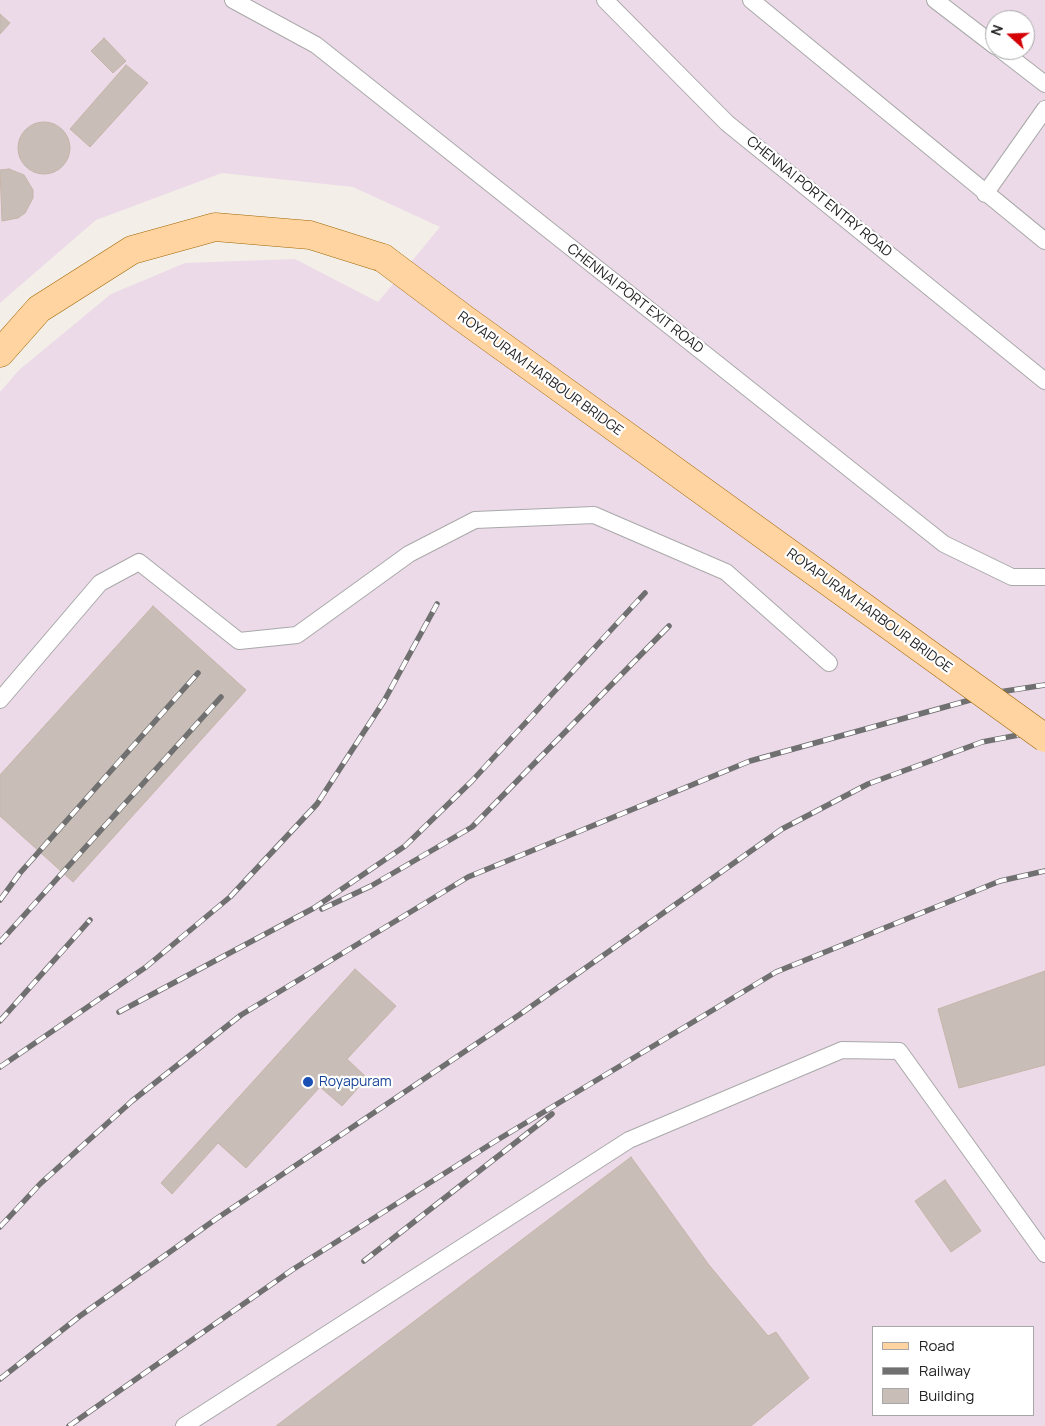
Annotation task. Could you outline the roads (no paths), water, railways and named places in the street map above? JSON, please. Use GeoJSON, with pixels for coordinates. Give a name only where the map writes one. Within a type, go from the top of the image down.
{"type":"FeatureCollection","features":[{"type":"Feature","properties":{"kind":"main road","name":"ROYAPURAM HARBOUR BRIDGE"},"geometry":{"type":"LineString","coordinates":[[0,354],[39,309],[132,250],[215,227],[310,235],[383,258],[1045,738]]}},
{"type":"Feature","properties":{"kind":"lane","name":"CHENNAI PORT EXIT ROAD"},"geometry":{"type":"LineString","coordinates":[[233,0],[316,45],[944,544],[1012,577],[1045,577]]}},
{"type":"Feature","properties":{"kind":"lane","name":"CHENNAI PORT ENTRY ROAD"},"geometry":{"type":"LineString","coordinates":[[605,0],[727,123],[1045,381]]}},
{"type":"Feature","properties":{"kind":"lane"},"geometry":{"type":"LineString","coordinates":[[751,0],[985,194],[1045,241]]}},
{"type":"Feature","properties":{"kind":"lane"},"geometry":{"type":"LineString","coordinates":[[935,0],[985,38]]}},
{"type":"Feature","properties":{"kind":"lane"},"geometry":{"type":"LineString","coordinates":[[1014,60],[1045,84]]}},
{"type":"Feature","properties":{"kind":"lane"},"geometry":{"type":"LineString","coordinates":[[985,194],[1045,109]]}},
{"type":"Feature","properties":{"kind":"lane"},"geometry":{"type":"LineString","coordinates":[[0,700],[100,583],[139,562],[240,641],[297,636],[409,554],[475,520],[594,516],[726,572],[829,663]]}},
{"type":"Feature","properties":{"kind":"lane"},"geometry":{"type":"LineString","coordinates":[[184,1426],[629,1140],[842,1050],[899,1051],[1045,1254]]}},
{"type":"Feature","properties":{"kind":"railway"},"geometry":{"type":"LineString","coordinates":[[119,1012],[314,908],[405,846],[472,781],[645,593]]}},
{"type":"Feature","properties":{"kind":"railway"},"geometry":{"type":"LineString","coordinates":[[0,1067],[146,967],[230,897],[317,804],[384,701],[437,604]]}},
{"type":"Feature","properties":{"kind":"railway"},"geometry":{"type":"LineString","coordinates":[[322,909],[371,886],[472,827],[669,626]]}},
{"type":"Feature","properties":{"kind":"railway"},"geometry":{"type":"LineString","coordinates":[[0,900],[20,873],[198,673]]}},
{"type":"Feature","properties":{"kind":"railway"},"geometry":{"type":"LineString","coordinates":[[0,1227],[40,1184],[132,1101],[241,1015],[468,877],[750,761],[999,692],[1045,685]]}},
{"type":"Feature","properties":{"kind":"railway"},"geometry":{"type":"LineString","coordinates":[[0,942],[221,697]]}},
{"type":"Feature","properties":{"kind":"railway"},"geometry":{"type":"LineString","coordinates":[[0,1379],[80,1316],[216,1219],[519,1015],[782,829],[868,784],[982,742],[1045,730]]}},
{"type":"Feature","properties":{"kind":"railway"},"geometry":{"type":"LineString","coordinates":[[69,1426],[292,1270],[494,1142],[776,972],[1000,881],[1045,871]]}},
{"type":"Feature","properties":{"kind":"railway"},"geometry":{"type":"LineString","coordinates":[[0,1021],[90,920]]}},
{"type":"Feature","properties":{"kind":"railway"},"geometry":{"type":"LineString","coordinates":[[364,1261],[552,1114]]}},
{"type":"Feature","properties":{"kind":"place","name":"Royapuram"},"geometry":{"type":"Point","coordinates":[308,1082]}}]}
